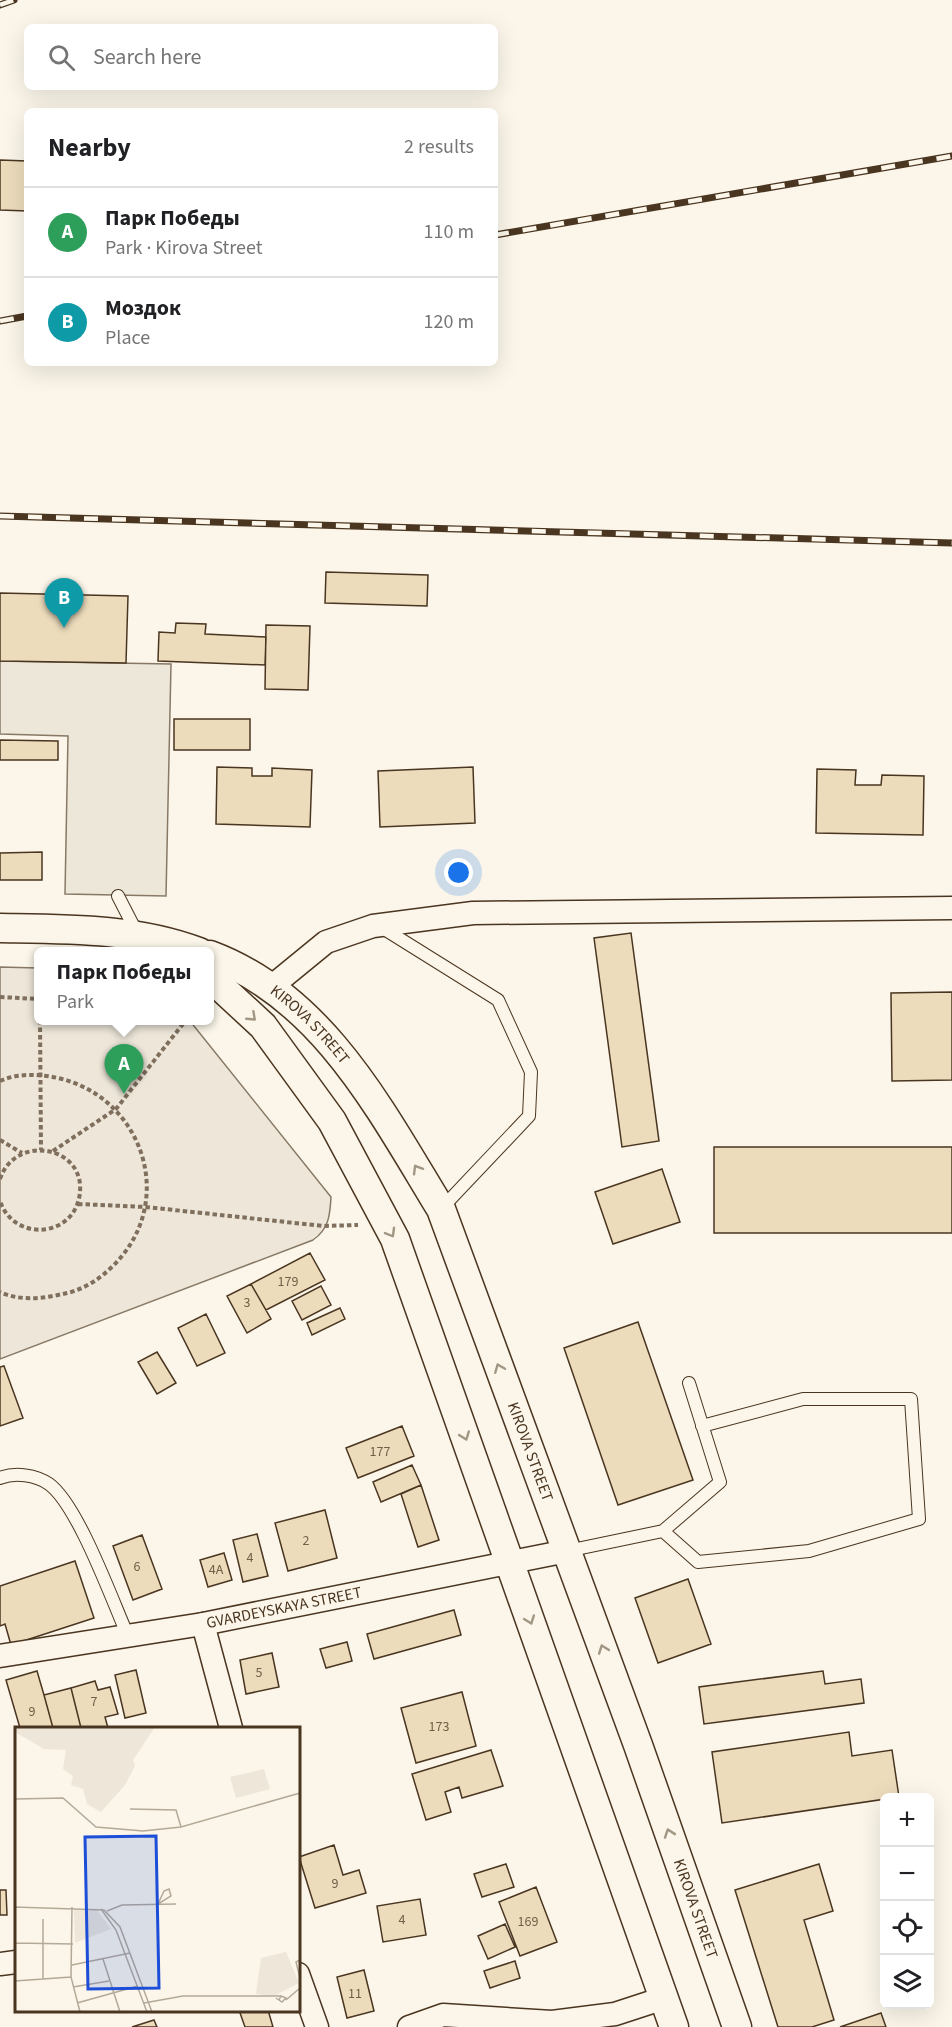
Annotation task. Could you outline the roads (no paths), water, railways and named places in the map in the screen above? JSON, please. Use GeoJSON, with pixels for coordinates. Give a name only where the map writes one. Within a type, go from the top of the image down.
{"type":"FeatureCollection","features":[{"type":"Feature","properties":{"kind":"street"},"geometry":{"type":"LineString","coordinates":[[271,987],[326,942],[378,925],[473,913],[952,908]]}},
{"type":"Feature","properties":{"kind":"street"},"geometry":{"type":"LineString","coordinates":[[0,928],[85,929],[139,937],[176,946]]}},
{"type":"Feature","properties":{"kind":"street","name":"KIROVA STREET"},"geometry":{"type":"LineString","coordinates":[[214,957],[240,967],[284,995],[336,1048],[395,1134],[441,1209],[567,1551],[737,2027]]}},
{"type":"Feature","properties":{"kind":"street","name":"KIROVA STREET"},"geometry":{"type":"LineString","coordinates":[[214,981],[263,1026],[332,1121],[395,1239],[675,2027]]}},
{"type":"Feature","properties":{"kind":"street","name":"GVARDEYSKAYA STREET"},"geometry":{"type":"LineString","coordinates":[[0,1656],[203,1624],[567,1551]]}},
{"type":"Feature","properties":{"kind":"street"},"geometry":{"type":"LineString","coordinates":[[203,1624],[231,1727]]}},
{"type":"Feature","properties":{"kind":"street"},"geometry":{"type":"LineString","coordinates":[[0,1964],[15,1962]]}},
{"type":"Feature","properties":{"kind":"street"},"geometry":{"type":"LineString","coordinates":[[300,1980],[317,2027]]}},
{"type":"Feature","properties":{"kind":"street"},"geometry":{"type":"LineString","coordinates":[[409,2027],[443,2015],[552,2022],[615,2014],[664,1998]]}},
{"type":"Feature","properties":{"kind":"lane"},"geometry":{"type":"LineString","coordinates":[[118,896],[139,937]]}},
{"type":"Feature","properties":{"kind":"lane"},"geometry":{"type":"LineString","coordinates":[[378,925],[498,1000],[531,1072],[529,1116],[441,1209]]}},
{"type":"Feature","properties":{"kind":"lane"},"geometry":{"type":"LineString","coordinates":[[567,1551],[663,1531],[720,1482],[689,1383]]}},
{"type":"Feature","properties":{"kind":"lane"},"geometry":{"type":"LineString","coordinates":[[663,1531],[698,1562],[809,1551],[920,1519],[911,1399],[803,1399],[702,1426]]}},
{"type":"Feature","properties":{"kind":"lane"},"geometry":{"type":"LineString","coordinates":[[0,1478],[27,1475],[49,1484],[71,1509],[128,1636]]}},
{"type":"Feature","properties":{"kind":"railway"},"geometry":{"type":"LineString","coordinates":[[0,5],[14,0]]}},
{"type":"Feature","properties":{"kind":"railway"},"geometry":{"type":"LineString","coordinates":[[498,234],[952,156]]}},
{"type":"Feature","properties":{"kind":"railway"},"geometry":{"type":"LineString","coordinates":[[0,321],[24,317]]}},
{"type":"Feature","properties":{"kind":"railway"},"geometry":{"type":"LineString","coordinates":[[0,516],[952,543]]}},
{"type":"Feature","properties":{"kind":"place","name":"Моздок"},"geometry":{"type":"Point","coordinates":[64,628]}},
{"type":"Feature","properties":{"kind":"place","name":"Парк Победы"},"geometry":{"type":"Point","coordinates":[124,1094]}}]}
